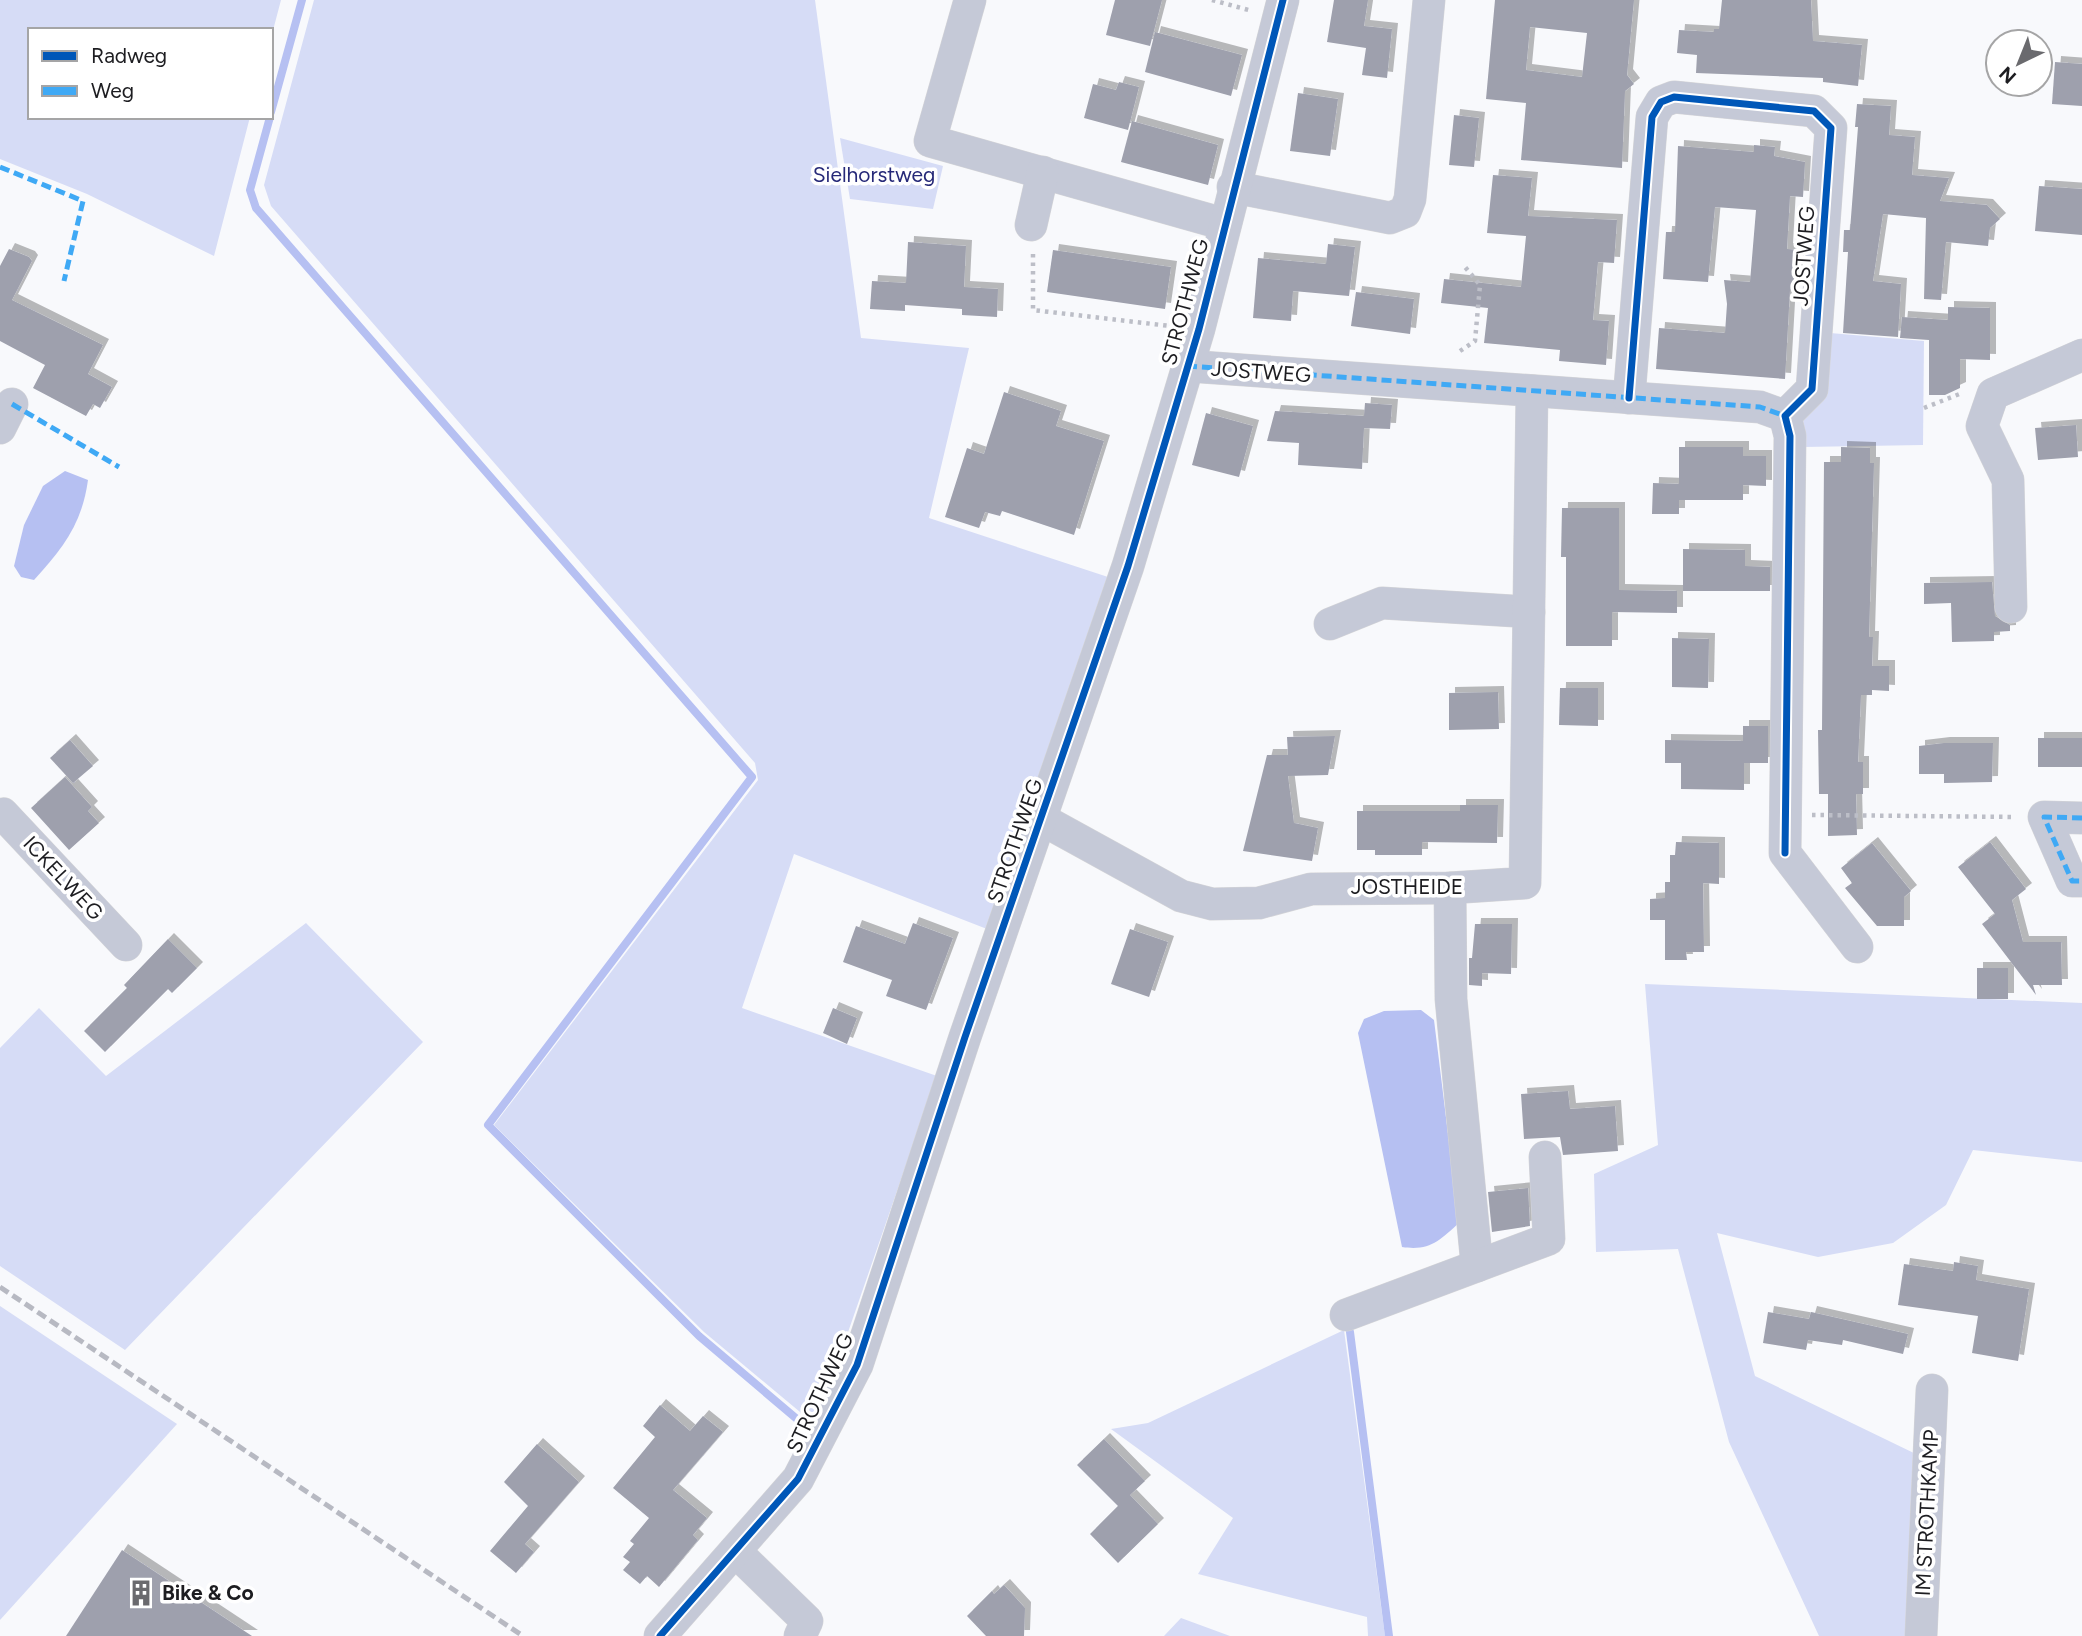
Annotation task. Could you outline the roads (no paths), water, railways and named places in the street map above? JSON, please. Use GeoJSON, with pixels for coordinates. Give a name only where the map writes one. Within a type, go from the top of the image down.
{"type":"FeatureCollection","features":[{"type":"Feature","properties":{"kind":"street"},"geometry":{"type":"LineString","coordinates":[[970,0],[930,141],[1224,224]]}},
{"type":"Feature","properties":{"kind":"street"},"geometry":{"type":"LineString","coordinates":[[1233,187],[1391,218],[1405,212],[1410,199],[1429,0]]}},
{"type":"Feature","properties":{"kind":"street","name":"STROTHWEG"},"geometry":{"type":"LineString","coordinates":[[660,1636],[798,1479],[857,1365],[1128,566],[1199,329],[1280,9]]}},
{"type":"Feature","properties":{"kind":"street","name":"JOSTWEG"},"geometry":{"type":"LineString","coordinates":[[1187,366],[1629,398],[1760,407],[1785,415],[1812,388],[1831,128],[1814,111],[1674,97],[1661,103],[1652,117],[1629,398]]}},
{"type":"Feature","properties":{"kind":"street"},"geometry":{"type":"LineString","coordinates":[[1031,225],[1043,172]]}},
{"type":"Feature","properties":{"kind":"street"},"geometry":{"type":"LineString","coordinates":[[2011,607],[2008,480],[1982,426],[1993,394],[2082,355]]}},
{"type":"Feature","properties":{"kind":"street","name":"JOSTHEIDE"},"geometry":{"type":"LineString","coordinates":[[1041,819],[1181,896],[1212,904],[1259,903],[1311,889],[1450,888],[1525,883],[1532,391]]}},
{"type":"Feature","properties":{"kind":"street"},"geometry":{"type":"LineString","coordinates":[[1785,415],[1790,436],[1785,853],[1857,947]]}},
{"type":"Feature","properties":{"kind":"street"},"geometry":{"type":"LineString","coordinates":[[1330,624],[1382,603],[1529,612]]}},
{"type":"Feature","properties":{"kind":"street","name":"ICKELWEG"},"geometry":{"type":"LineString","coordinates":[[0,815],[3,814],[126,945]]}},
{"type":"Feature","properties":{"kind":"street"},"geometry":{"type":"LineString","coordinates":[[2082,818],[2044,817],[2072,881],[2082,881]]}},
{"type":"Feature","properties":{"kind":"street"},"geometry":{"type":"LineString","coordinates":[[1450,888],[1451,999],[1477,1266]]}},
{"type":"Feature","properties":{"kind":"street"},"geometry":{"type":"LineString","coordinates":[[1346,1315],[1549,1239],[1545,1157]]}},
{"type":"Feature","properties":{"kind":"street","name":"IM STROTHKAMP"},"geometry":{"type":"LineString","coordinates":[[1921,1636],[1932,1390]]}},
{"type":"Feature","properties":{"kind":"street"},"geometry":{"type":"LineString","coordinates":[[735,1551],[807,1621],[800,1636]]}},
{"type":"Feature","properties":{"kind":"water"},"geometry":{"type":"Polygon","coordinates":[[[65,471],[88,480],[76,523],[54,557],[34,580],[21,577],[14,566],[24,525],[43,486],[65,471]]]}},
{"type":"Feature","properties":{"kind":"water"},"geometry":{"type":"Polygon","coordinates":[[[1421,1010],[1434,1020],[1459,1223],[1434,1243],[1412,1248],[1402,1247],[1358,1033],[1364,1019],[1384,1011],[1421,1010]]]}},
{"type":"Feature","properties":{"kind":"waterway"},"geometry":{"type":"LineString","coordinates":[[273,105],[302,0]]}},
{"type":"Feature","properties":{"kind":"waterway"},"geometry":{"type":"LineString","coordinates":[[269,119],[250,190],[256,208],[752,777],[488,1125],[699,1336],[804,1425]]}},
{"type":"Feature","properties":{"kind":"waterway"},"geometry":{"type":"LineString","coordinates":[[1350,1332],[1389,1636]]}},
{"type":"Feature","properties":{"kind":"railway"},"geometry":{"type":"LineString","coordinates":[[0,1287],[523,1636]]}},
{"type":"Feature","properties":{"kind":"place","name":"Bike & Co"},"geometry":{"type":"Point","coordinates":[141,1593]}},
{"type":"Feature","properties":{"kind":"park label","name":"Sielhorstweg"},"geometry":{"type":"Point","coordinates":[874,175]}}]}
